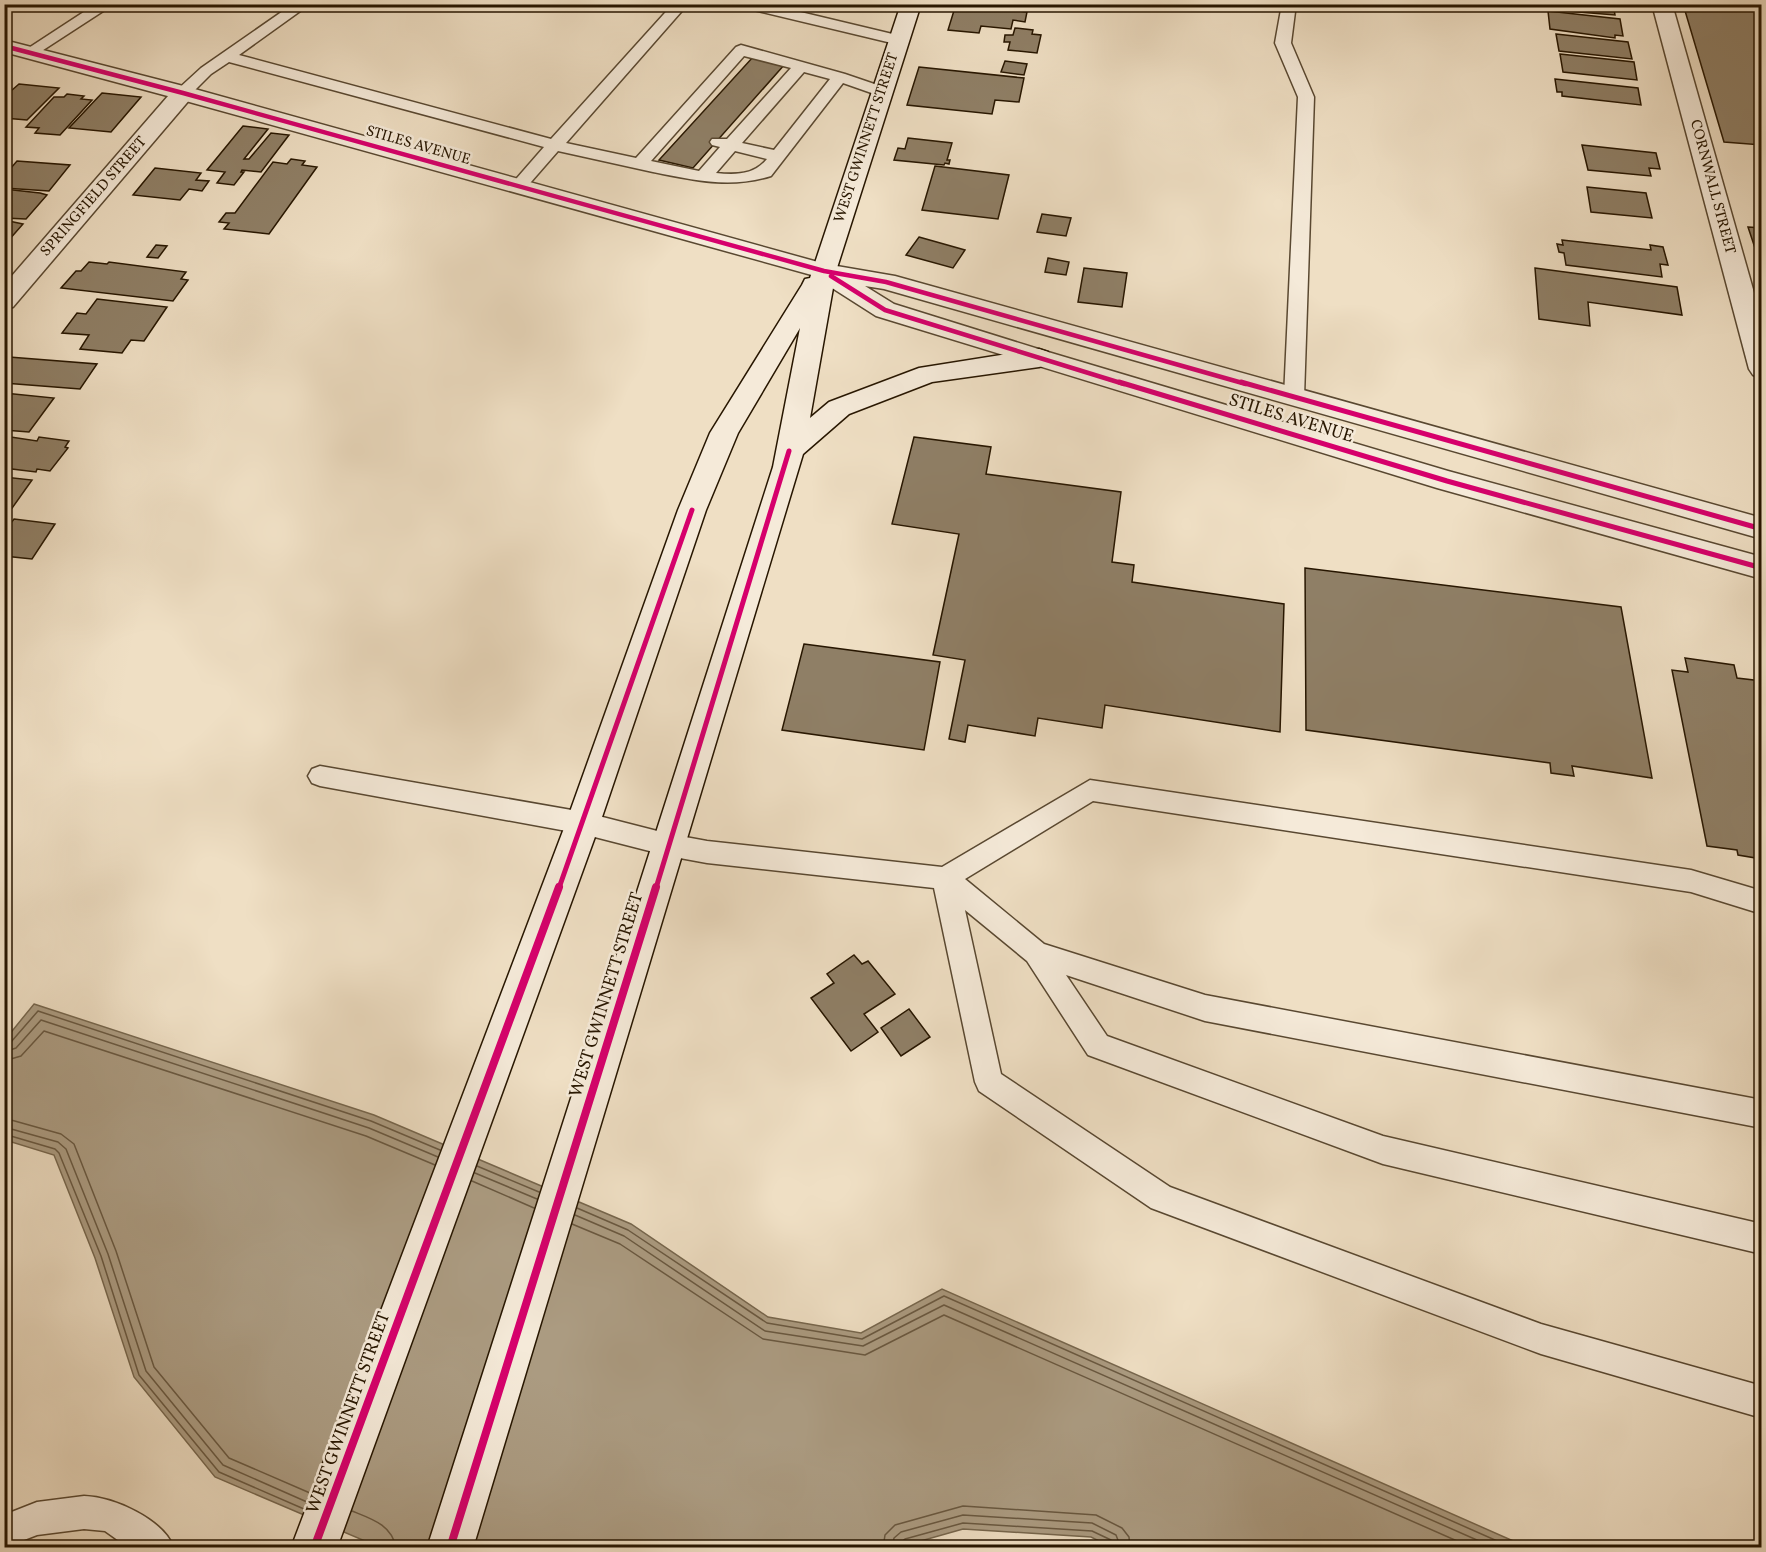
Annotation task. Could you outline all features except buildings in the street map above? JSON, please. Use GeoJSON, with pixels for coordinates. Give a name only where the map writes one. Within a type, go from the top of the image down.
{"type":"FeatureCollection","features":[{"type":"Feature","properties":{"kind":"street","name":"WEST GWINNETT STREET"},"geometry":{"type":"LineString","coordinates":[[450,1548],[789,451],[824,271],[911,4]]}},
{"type":"Feature","properties":{"kind":"street","name":"CORNWALL STREET"},"geometry":{"type":"LineString","coordinates":[[1662,4],[1761,369]]}},
{"type":"Feature","properties":{"kind":"street","name":"STILES AVENUE"},"geometry":{"type":"LineString","coordinates":[[4,46],[183,93],[824,271],[886,282],[1761,529]]}},
{"type":"Feature","properties":{"kind":"street","name":"SPRINGFIELD STREET"},"geometry":{"type":"LineString","coordinates":[[4,301],[183,93]]}},
{"type":"Feature","properties":{"kind":"street","name":"STILES AVENUE"},"geometry":{"type":"LineString","coordinates":[[824,271],[885,310],[1447,481],[1761,568]]}},
{"type":"Feature","properties":{"kind":"street","name":"WEST GWINNETT STREET"},"geometry":{"type":"LineString","coordinates":[[314,1548],[583,823],[692,510],[724,433],[824,271]]}},
{"type":"Feature","properties":{"kind":"street"},"geometry":{"type":"LineString","coordinates":[[789,451],[839,408],[928,374],[1039,358]]}},
{"type":"Feature","properties":{"kind":"lane"},"geometry":{"type":"LineString","coordinates":[[29,53],[107,4]]}},
{"type":"Feature","properties":{"kind":"lane"},"geometry":{"type":"LineString","coordinates":[[183,93],[207,71],[303,4]]}},
{"type":"Feature","properties":{"kind":"lane"},"geometry":{"type":"LineString","coordinates":[[518,186],[681,4]]}},
{"type":"Feature","properties":{"kind":"lane"},"geometry":{"type":"LineString","coordinates":[[746,4],[900,40]]}},
{"type":"Feature","properties":{"kind":"lane"},"geometry":{"type":"LineString","coordinates":[[818,21],[826,4]]}},
{"type":"Feature","properties":{"kind":"lane"},"geometry":{"type":"LineString","coordinates":[[1289,4],[1283,42],[1306,97],[1294,397]]}},
{"type":"Feature","properties":{"kind":"lane"},"geometry":{"type":"LineString","coordinates":[[640,164],[677,131],[728,75],[741,50],[840,77],[883,92]]}},
{"type":"Feature","properties":{"kind":"lane"},"geometry":{"type":"LineString","coordinates":[[227,57],[554,146],[726,180],[752,178],[765,172],[840,77]]}},
{"type":"Feature","properties":{"kind":"lane"},"geometry":{"type":"LineString","coordinates":[[704,176],[723,144],[757,116],[774,85],[801,66]]}},
{"type":"Feature","properties":{"kind":"lane"},"geometry":{"type":"LineString","coordinates":[[757,116],[801,127]]}},
{"type":"Feature","properties":{"kind":"lane"},"geometry":{"type":"LineString","coordinates":[[723,144],[777,156]]}},
{"type":"Feature","properties":{"kind":"lane"},"geometry":{"type":"LineString","coordinates":[[320,776],[583,823],[669,845],[707,852],[945,878],[1036,954],[1098,1046],[1383,1150],[1761,1239]]}},
{"type":"Feature","properties":{"kind":"lane"},"geometry":{"type":"LineString","coordinates":[[945,878],[1090,790],[1690,881],[1761,903]]}},
{"type":"Feature","properties":{"kind":"lane"},"geometry":{"type":"LineString","coordinates":[[945,878],[989,1082],[1161,1198],[1541,1339],[1761,1402]]}},
{"type":"Feature","properties":{"kind":"lane"},"geometry":{"type":"LineString","coordinates":[[1036,954],[1205,1008],[1761,1114]]}},
{"type":"Feature","properties":{"kind":"lane"},"geometry":{"type":"LineString","coordinates":[[4,1535],[10,1528],[55,1514],[107,1515],[158,1548]]}},
{"type":"Feature","properties":{"kind":"water"},"geometry":{"type":"Polygon","coordinates":[[[34,1004],[374,1115],[631,1224],[768,1317],[861,1333],[942,1289],[1527,1547],[1113,1548],[1091,1537],[963,1529],[896,1548],[379,1547],[215,1477],[134,1377],[95,1258],[54,1155],[5,1140],[4,1041],[34,1004]]]}},
{"type":"Feature","properties":{"kind":"cycle path"},"geometry":{"type":"LineString","coordinates":[[4,46],[183,93],[824,271],[886,282],[1762,529]]}},
{"type":"Feature","properties":{"kind":"cycle path"},"geometry":{"type":"LineString","coordinates":[[831,276],[885,310],[1447,481],[1762,568]]}},
{"type":"Feature","properties":{"kind":"cycle path"},"geometry":{"type":"LineString","coordinates":[[450,1548],[789,451]]}},
{"type":"Feature","properties":{"kind":"cycle path"},"geometry":{"type":"LineString","coordinates":[[314,1548],[583,823],[692,510]]}}]}
